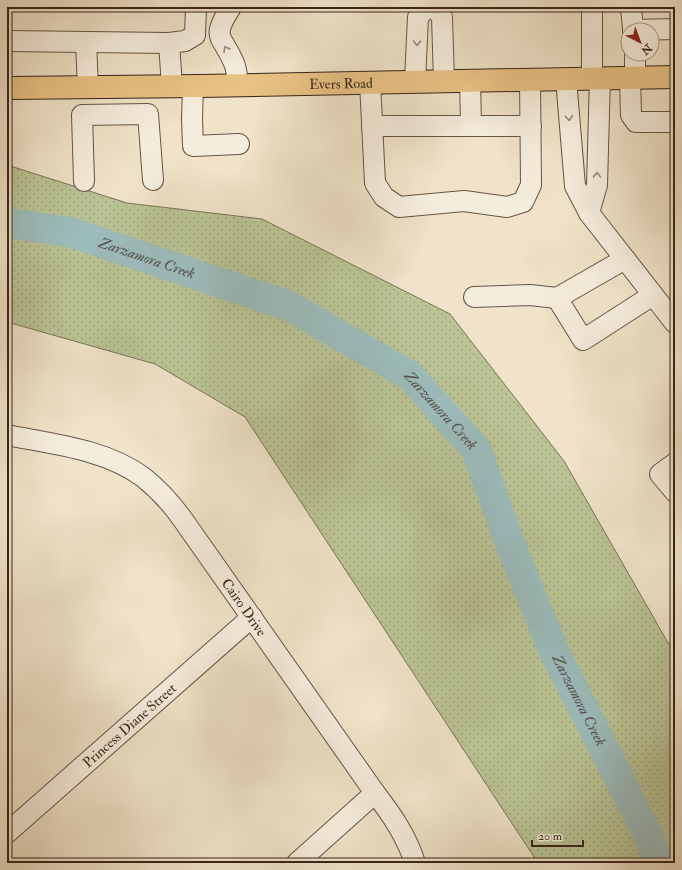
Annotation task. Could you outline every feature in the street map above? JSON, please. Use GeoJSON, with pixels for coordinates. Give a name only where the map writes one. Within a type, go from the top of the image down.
{"type":"FeatureCollection","features":[{"type":"Feature","properties":{"kind":"main road","name":"Evers Road"},"geometry":{"type":"LineString","coordinates":[[7,88],[675,77]]}},
{"type":"Feature","properties":{"kind":"street"},"geometry":{"type":"LineString","coordinates":[[7,41],[169,43],[185,41],[195,35],[196,7]]}},
{"type":"Feature","properties":{"kind":"street"},"geometry":{"type":"LineString","coordinates":[[230,7],[220,24],[219,35],[235,64],[238,85]]}},
{"type":"Feature","properties":{"kind":"street"},"geometry":{"type":"LineString","coordinates":[[415,81],[418,17],[427,7]]}},
{"type":"Feature","properties":{"kind":"street"},"geometry":{"type":"LineString","coordinates":[[434,7],[442,17],[444,81]]}},
{"type":"Feature","properties":{"kind":"street"},"geometry":{"type":"LineString","coordinates":[[589,213],[597,185],[596,78],[592,7]]}},
{"type":"Feature","properties":{"kind":"street"},"geometry":{"type":"LineString","coordinates":[[631,7],[632,22]]}},
{"type":"Feature","properties":{"kind":"street"},"geometry":{"type":"LineString","coordinates":[[660,29],[675,29]]}},
{"type":"Feature","properties":{"kind":"street"},"geometry":{"type":"LineString","coordinates":[[86,42],[88,87]]}},
{"type":"Feature","properties":{"kind":"street"},"geometry":{"type":"LineString","coordinates":[[169,43],[192,119],[194,146],[239,144]]}},
{"type":"Feature","properties":{"kind":"street"},"geometry":{"type":"LineString","coordinates":[[633,62],[631,115],[636,122],[675,122]]}},
{"type":"Feature","properties":{"kind":"street"},"geometry":{"type":"LineString","coordinates":[[370,82],[375,183],[384,197],[399,207],[464,201],[507,207],[523,202],[531,185],[530,79]]}},
{"type":"Feature","properties":{"kind":"street"},"geometry":{"type":"LineString","coordinates":[[566,79],[575,186],[589,213],[625,259],[663,301],[675,323]]}},
{"type":"Feature","properties":{"kind":"street"},"geometry":{"type":"LineString","coordinates":[[470,80],[471,126]]}},
{"type":"Feature","properties":{"kind":"street"},"geometry":{"type":"LineString","coordinates":[[122,86],[122,114]]}},
{"type":"Feature","properties":{"kind":"street"},"geometry":{"type":"LineString","coordinates":[[84,181],[82,115],[122,114],[148,114],[153,180]]}},
{"type":"Feature","properties":{"kind":"street"},"geometry":{"type":"LineString","coordinates":[[372,126],[530,126]]}},
{"type":"Feature","properties":{"kind":"street"},"geometry":{"type":"LineString","coordinates":[[474,297],[530,295],[557,298],[625,259]]}},
{"type":"Feature","properties":{"kind":"street"},"geometry":{"type":"LineString","coordinates":[[557,298],[583,340],[663,301]]}},
{"type":"Feature","properties":{"kind":"street","name":"Cairo Drive"},"geometry":{"type":"LineString","coordinates":[[7,435],[96,453],[142,476],[168,500],[181,516],[392,815],[406,839],[415,863]]}},
{"type":"Feature","properties":{"kind":"street"},"geometry":{"type":"LineString","coordinates":[[675,463],[660,474],[675,492]]}},
{"type":"Feature","properties":{"kind":"street","name":"Princess Diane Street"},"geometry":{"type":"LineString","coordinates":[[7,833],[252,617]]}},
{"type":"Feature","properties":{"kind":"street"},"geometry":{"type":"LineString","coordinates":[[297,863],[376,793]]}},
{"type":"Feature","properties":{"kind":"green space"},"geometry":{"type":"Polygon","coordinates":[[[7,165],[127,203],[262,219],[450,314],[564,461],[675,655],[675,863],[538,863],[245,417],[155,364],[7,322],[7,165]]]}},
{"type":"Feature","properties":{"kind":"waterway","name":"Zarzamora Creek"},"geometry":{"type":"LineString","coordinates":[[7,223],[70,232],[289,306],[409,375],[476,449],[509,541],[553,649],[648,835],[659,863]]}}]}
